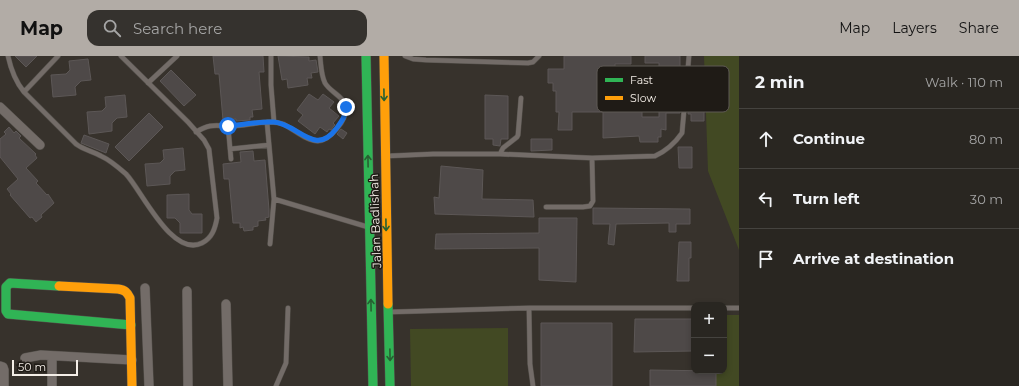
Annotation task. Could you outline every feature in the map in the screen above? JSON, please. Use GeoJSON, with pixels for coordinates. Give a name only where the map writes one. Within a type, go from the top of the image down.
{"type":"FeatureCollection","features":[{"type":"Feature","properties":{"kind":"main road","name":"Jalan Badlishah"},"geometry":{"type":"LineString","coordinates":[[366,56],[372,386]]}},
{"type":"Feature","properties":{"kind":"main road","name":"Jalan Badlishah"},"geometry":{"type":"LineString","coordinates":[[384,56],[385,156],[390,312],[390,386]]}},
{"type":"Feature","properties":{"kind":"main road"},"geometry":{"type":"LineString","coordinates":[[131,325],[8,314],[6,310],[6,287],[10,283],[110,288],[124,290],[128,293],[130,298],[131,325],[132,360],[132,386]]}},
{"type":"Feature","properties":{"kind":"street"},"geometry":{"type":"LineString","coordinates":[[0,107],[40,145]]}},
{"type":"Feature","properties":{"kind":"street"},"geometry":{"type":"LineString","coordinates":[[145,288],[149,386]]}},
{"type":"Feature","properties":{"kind":"street"},"geometry":{"type":"LineString","coordinates":[[187,291],[188,386]]}},
{"type":"Feature","properties":{"kind":"street"},"geometry":{"type":"LineString","coordinates":[[226,304],[228,386]]}},
{"type":"Feature","properties":{"kind":"street"},"geometry":{"type":"LineString","coordinates":[[25,358],[41,355],[132,360]]}},
{"type":"Feature","properties":{"kind":"street"},"geometry":{"type":"LineString","coordinates":[[52,356],[52,386]]}},
{"type":"Feature","properties":{"kind":"street"},"geometry":{"type":"LineString","coordinates":[[0,366],[3,367],[4,370],[4,386]]}},
{"type":"Feature","properties":{"kind":"lane"},"geometry":{"type":"LineString","coordinates":[[8,56],[14,77],[24,92],[76,144],[86,150],[100,155],[121,169],[137,187],[148,206],[169,232],[185,244],[197,246],[208,240],[215,228],[217,218],[211,156],[207,145],[121,56]]}},
{"type":"Feature","properties":{"kind":"lane"},"geometry":{"type":"LineString","coordinates":[[24,92],[58,56]]}},
{"type":"Feature","properties":{"kind":"lane"},"geometry":{"type":"LineString","coordinates":[[148,83],[177,56]]}},
{"type":"Feature","properties":{"kind":"lane"},"geometry":{"type":"LineString","coordinates":[[271,56],[271,85],[274,122]]}},
{"type":"Feature","properties":{"kind":"lane"},"geometry":{"type":"LineString","coordinates":[[196,132],[208,126],[228,126],[274,122],[285,125],[312,139],[320,141],[330,136],[343,119],[346,110],[345,104],[329,88],[325,81],[320,56]]}},
{"type":"Feature","properties":{"kind":"lane"},"geometry":{"type":"LineString","coordinates":[[405,56],[413,60],[533,62],[539,56]]}},
{"type":"Feature","properties":{"kind":"lane"},"geometry":{"type":"LineString","coordinates":[[688,66],[689,56]]}},
{"type":"Feature","properties":{"kind":"lane"},"geometry":{"type":"LineString","coordinates":[[500,154],[503,148],[518,135],[521,98]]}},
{"type":"Feature","properties":{"kind":"lane"},"geometry":{"type":"LineString","coordinates":[[385,156],[500,154],[592,158],[651,157],[663,152],[674,143],[682,133],[684,112]]}},
{"type":"Feature","properties":{"kind":"lane"},"geometry":{"type":"LineString","coordinates":[[267,122],[274,199],[270,244]]}},
{"type":"Feature","properties":{"kind":"lane"},"geometry":{"type":"LineString","coordinates":[[228,126],[231,159]]}},
{"type":"Feature","properties":{"kind":"lane"},"geometry":{"type":"LineString","coordinates":[[230,149],[269,145]]}},
{"type":"Feature","properties":{"kind":"lane"},"geometry":{"type":"LineString","coordinates":[[546,207],[590,206],[593,201],[592,158]]}},
{"type":"Feature","properties":{"kind":"lane"},"geometry":{"type":"LineString","coordinates":[[274,199],[370,228]]}},
{"type":"Feature","properties":{"kind":"lane"},"geometry":{"type":"LineString","coordinates":[[276,386],[286,363],[288,308]]}},
{"type":"Feature","properties":{"kind":"lane"},"geometry":{"type":"LineString","coordinates":[[390,312],[529,308],[691,308]]}},
{"type":"Feature","properties":{"kind":"lane"},"geometry":{"type":"LineString","coordinates":[[529,308],[530,364],[533,386]]}},
{"type":"Feature","properties":{"kind":"lane"},"geometry":{"type":"LineString","coordinates":[[727,308],[739,308]]}},
{"type":"Feature","properties":{"kind":"green space"},"geometry":{"type":"Polygon","coordinates":[[[704,56],[739,56],[739,250],[708,171],[706,112],[729,112],[729,66],[704,66],[704,56]]]}},
{"type":"Feature","properties":{"kind":"green space"},"geometry":{"type":"Polygon","coordinates":[[[727,315],[739,315],[739,386],[714,386],[714,374],[727,374],[727,315]]]}},
{"type":"Feature","properties":{"kind":"green space"},"geometry":{"type":"Polygon","coordinates":[[[508,328],[508,386],[411,386],[410,329],[508,328]]]}},
{"type":"Feature","properties":{"kind":"building"},"geometry":{"type":"Polygon","coordinates":[[[15,56],[37,56],[26,67],[15,56]]]}},
{"type":"Feature","properties":{"kind":"building"},"geometry":{"type":"Polygon","coordinates":[[[213,56],[263,56],[264,72],[259,72],[262,109],[252,110],[253,117],[250,117],[250,120],[223,120],[219,74],[215,74],[213,56]]]}},
{"type":"Feature","properties":{"kind":"building"},"geometry":{"type":"Polygon","coordinates":[[[278,56],[309,57],[309,61],[316,60],[318,72],[311,73],[312,78],[307,78],[308,85],[288,88],[287,79],[282,80],[278,56]]]}},
{"type":"Feature","properties":{"kind":"building"},"geometry":{"type":"Polygon","coordinates":[[[564,56],[631,56],[631,64],[597,66],[597,112],[572,112],[572,130],[558,130],[559,112],[556,112],[556,91],[553,91],[553,83],[548,83],[548,69],[564,69],[564,56]]]}},
{"type":"Feature","properties":{"kind":"building"},"geometry":{"type":"Polygon","coordinates":[[[645,56],[680,56],[680,66],[659,66],[659,63],[645,63],[645,56]]]}},
{"type":"Feature","properties":{"kind":"building"},"geometry":{"type":"Polygon","coordinates":[[[88,59],[91,80],[81,81],[75,87],[76,95],[53,97],[51,75],[66,74],[70,70],[69,61],[88,59]]]}},
{"type":"Feature","properties":{"kind":"building"},"geometry":{"type":"Polygon","coordinates":[[[171,70],[196,95],[184,106],[160,81],[171,70]]]}},
{"type":"Feature","properties":{"kind":"building"},"geometry":{"type":"Polygon","coordinates":[[[309,94],[318,100],[323,94],[334,102],[329,108],[339,116],[333,123],[335,125],[331,130],[329,129],[327,132],[320,127],[315,134],[298,121],[303,115],[297,110],[309,94]]]}},
{"type":"Feature","properties":{"kind":"building"},"geometry":{"type":"Polygon","coordinates":[[[125,95],[127,117],[117,118],[112,123],[112,131],[89,134],[87,112],[102,111],[106,107],[105,97],[125,95]]]}},
{"type":"Feature","properties":{"kind":"building"},"geometry":{"type":"Polygon","coordinates":[[[485,95],[508,96],[508,139],[501,139],[500,146],[493,145],[493,139],[485,139],[485,95]]]}},
{"type":"Feature","properties":{"kind":"building"},"geometry":{"type":"Polygon","coordinates":[[[603,112],[642,112],[642,117],[659,117],[659,112],[680,112],[666,113],[666,130],[661,129],[661,137],[658,137],[658,142],[640,142],[639,136],[603,138],[603,112]]]}},
{"type":"Feature","properties":{"kind":"building"},"geometry":{"type":"Polygon","coordinates":[[[688,112],[704,112],[704,121],[691,121],[691,114],[688,114],[688,112]]]}},
{"type":"Feature","properties":{"kind":"building"},"geometry":{"type":"Polygon","coordinates":[[[149,113],[163,127],[129,161],[115,147],[149,113]]]}},
{"type":"Feature","properties":{"kind":"building"},"geometry":{"type":"Polygon","coordinates":[[[9,127],[14,133],[16,131],[21,136],[19,138],[36,154],[35,155],[37,158],[26,168],[38,181],[36,183],[47,195],[48,194],[54,203],[36,222],[32,217],[30,218],[10,195],[11,194],[7,189],[18,179],[0,157],[0,139],[6,134],[4,132],[9,127]]]}},
{"type":"Feature","properties":{"kind":"building"},"geometry":{"type":"Polygon","coordinates":[[[341,129],[347,133],[343,139],[337,134],[341,129]]]}},
{"type":"Feature","properties":{"kind":"building"},"geometry":{"type":"Polygon","coordinates":[[[84,135],[109,144],[106,153],[81,143],[84,135]]]}},
{"type":"Feature","properties":{"kind":"building"},"geometry":{"type":"Polygon","coordinates":[[[531,139],[552,139],[552,150],[531,151],[531,139]]]}},
{"type":"Feature","properties":{"kind":"building"},"geometry":{"type":"Polygon","coordinates":[[[678,147],[692,147],[692,168],[679,168],[678,147]]]}},
{"type":"Feature","properties":{"kind":"building"},"geometry":{"type":"Polygon","coordinates":[[[183,148],[185,170],[175,171],[170,176],[170,184],[147,186],[145,164],[160,163],[164,159],[163,150],[183,148]]]}},
{"type":"Feature","properties":{"kind":"building"},"geometry":{"type":"Polygon","coordinates":[[[253,151],[254,161],[265,160],[269,217],[265,218],[266,220],[258,221],[258,226],[253,227],[253,230],[244,231],[243,227],[240,228],[240,223],[233,223],[229,179],[224,179],[223,164],[241,162],[240,152],[253,151]]]}},
{"type":"Feature","properties":{"kind":"building"},"geometry":{"type":"Polygon","coordinates":[[[441,166],[483,170],[482,199],[533,200],[534,217],[435,214],[434,197],[439,198],[441,166]]]}},
{"type":"Feature","properties":{"kind":"building"},"geometry":{"type":"Polygon","coordinates":[[[189,194],[189,210],[192,214],[202,214],[202,233],[180,233],[180,223],[175,218],[167,218],[167,195],[189,194]]]}},
{"type":"Feature","properties":{"kind":"building"},"geometry":{"type":"Polygon","coordinates":[[[593,208],[690,209],[690,224],[676,224],[676,232],[669,232],[669,223],[616,224],[614,245],[608,244],[610,224],[593,224],[593,208]]]}},
{"type":"Feature","properties":{"kind":"building"},"geometry":{"type":"Polygon","coordinates":[[[539,218],[577,218],[576,282],[539,280],[539,248],[435,249],[436,234],[539,233],[539,218]]]}},
{"type":"Feature","properties":{"kind":"building"},"geometry":{"type":"Polygon","coordinates":[[[679,242],[691,242],[689,281],[677,281],[679,242]]]}},
{"type":"Feature","properties":{"kind":"building"},"geometry":{"type":"Polygon","coordinates":[[[635,319],[691,319],[691,351],[634,352],[635,319]]]}},
{"type":"Feature","properties":{"kind":"building"},"geometry":{"type":"Polygon","coordinates":[[[541,323],[612,323],[612,386],[541,386],[541,323]]]}},
{"type":"Feature","properties":{"kind":"building"},"geometry":{"type":"Polygon","coordinates":[[[650,370],[691,371],[691,374],[716,374],[716,386],[650,386],[650,370]]]}},
{"type":"Feature","properties":{"kind":"traffic: fast"},"geometry":{"type":"LineString","coordinates":[[366,56],[373,386]]}},
{"type":"Feature","properties":{"kind":"traffic: fast"},"geometry":{"type":"LineString","coordinates":[[59,286],[10,283],[6,287],[6,311],[8,314],[131,325]]}},
{"type":"Feature","properties":{"kind":"traffic: fast"},"geometry":{"type":"LineString","coordinates":[[388,304],[390,386]]}},
{"type":"Feature","properties":{"kind":"traffic: slow"},"geometry":{"type":"LineString","coordinates":[[384,56],[388,304]]}},
{"type":"Feature","properties":{"kind":"traffic: slow"},"geometry":{"type":"LineString","coordinates":[[59,286],[118,289],[128,294],[130,298],[132,386]]}},
{"type":"Feature","properties":{"kind":"route"},"geometry":{"type":"LineString","coordinates":[[228,126],[274,122],[285,125],[312,139],[320,141],[327,139],[330,136],[343,119],[346,107]]}}]}
